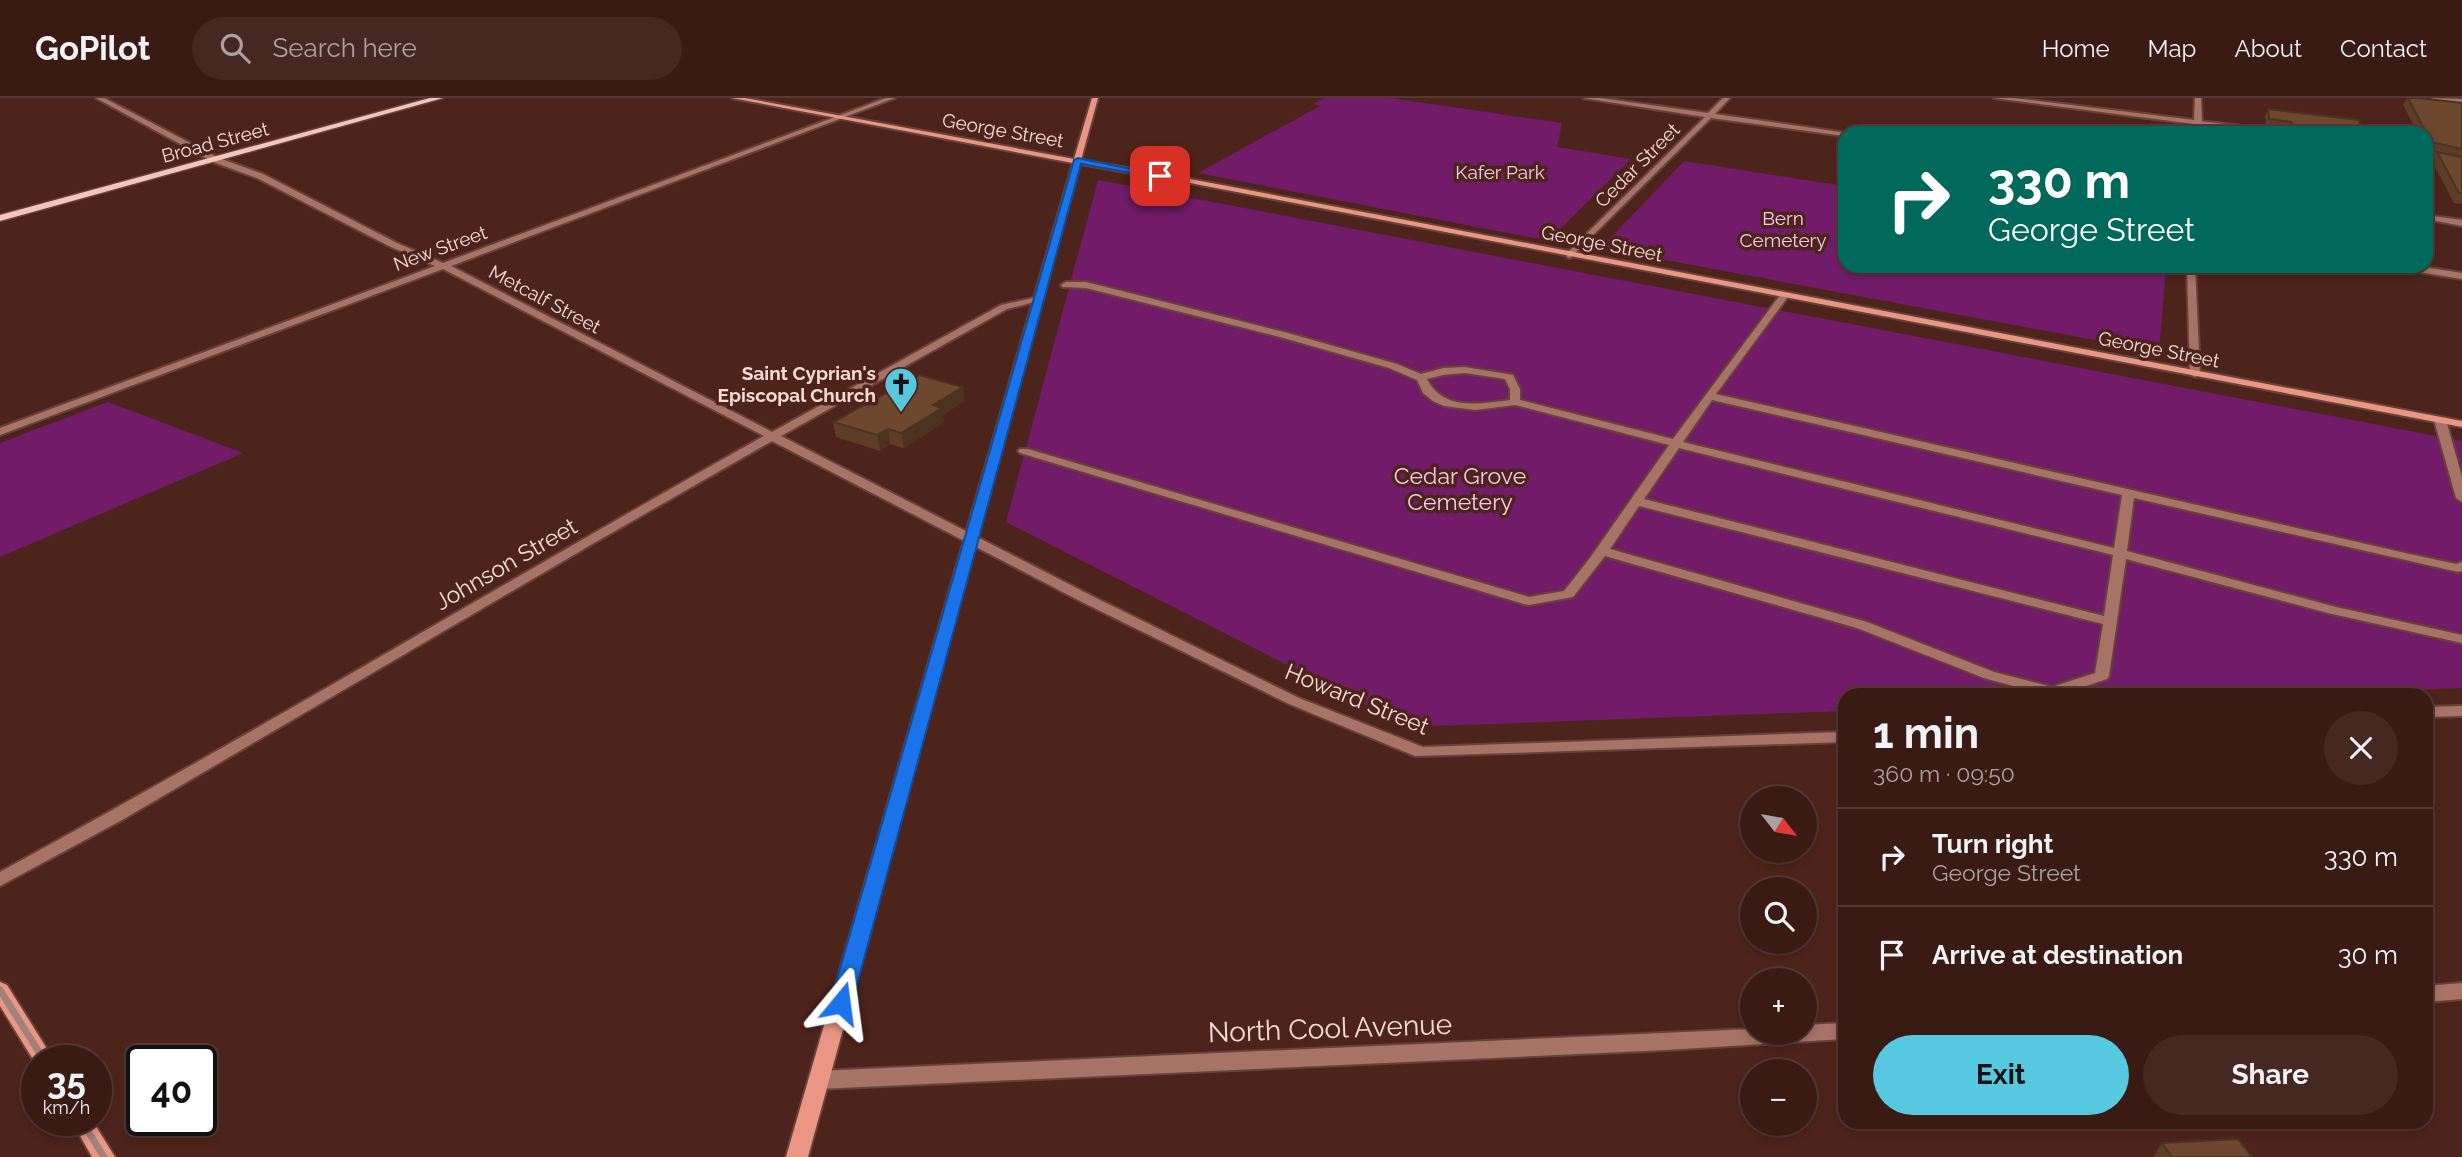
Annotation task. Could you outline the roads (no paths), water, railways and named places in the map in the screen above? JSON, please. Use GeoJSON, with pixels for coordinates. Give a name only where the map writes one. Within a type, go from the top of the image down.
{"type":"FeatureCollection","features":[{"type":"Feature","properties":{"kind":"main road","name":"Broad Street"},"geometry":{"type":"LineString","coordinates":[[0,218],[415,98]]}},
{"type":"Feature","properties":{"kind":"main road","name":"Broad Street"},"geometry":{"type":"LineString","coordinates":[[0,210],[439,98]]}},
{"type":"Feature","properties":{"kind":"street","name":"Metcalf Street"},"geometry":{"type":"LineString","coordinates":[[99,98],[211,157],[260,177],[394,245],[443,266],[933,521],[972,537]]}},
{"type":"Feature","properties":{"kind":"street","name":"George Street"},"geometry":{"type":"LineString","coordinates":[[735,98],[1078,160],[2462,424]]}},
{"type":"Feature","properties":{"kind":"street","name":"New Street"},"geometry":{"type":"LineString","coordinates":[[0,432],[892,98]]}},
{"type":"Feature","properties":{"kind":"street"},"geometry":{"type":"LineString","coordinates":[[797,1157],[1096,98]]}},
{"type":"Feature","properties":{"kind":"street"},"geometry":{"type":"LineString","coordinates":[[1586,98],[1838,133]]}},
{"type":"Feature","properties":{"kind":"street","name":"Cedar Street"},"geometry":{"type":"LineString","coordinates":[[1570,255],[1727,98]]}},
{"type":"Feature","properties":{"kind":"street"},"geometry":{"type":"LineString","coordinates":[[1997,98],[2225,126]]}},
{"type":"Feature","properties":{"kind":"street"},"geometry":{"type":"LineString","coordinates":[[2198,98],[2198,126]]}},
{"type":"Feature","properties":{"kind":"street"},"geometry":{"type":"LineString","coordinates":[[2434,98],[2462,101]]}},
{"type":"Feature","properties":{"kind":"street"},"geometry":{"type":"LineString","coordinates":[[2433,157],[2462,163]]}},
{"type":"Feature","properties":{"kind":"street"},"geometry":{"type":"LineString","coordinates":[[2433,218],[2462,222]]}},
{"type":"Feature","properties":{"kind":"street"},"geometry":{"type":"LineString","coordinates":[[2433,271],[2462,276]]}},
{"type":"Feature","properties":{"kind":"street"},"geometry":{"type":"LineString","coordinates":[[2191,273],[2194,374]]}},
{"type":"Feature","properties":{"kind":"street"},"geometry":{"type":"LineString","coordinates":[[1066,285],[1086,285],[1284,335],[1393,366],[1421,378],[1437,371],[1460,368],[1509,377],[1515,389],[1515,402]]}},
{"type":"Feature","properties":{"kind":"street"},"geometry":{"type":"LineString","coordinates":[[1024,451],[1529,601],[1568,594],[1602,551],[1709,396],[1784,296]]}},
{"type":"Feature","properties":{"kind":"street","name":"Johnson Street"},"geometry":{"type":"LineString","coordinates":[[0,880],[128,809],[589,540],[1004,307],[1039,298]]}},
{"type":"Feature","properties":{"kind":"street"},"geometry":{"type":"LineString","coordinates":[[1421,378],[1424,389],[1435,398],[1466,409],[1515,402],[2120,553],[2405,629],[2462,639]]}},
{"type":"Feature","properties":{"kind":"street"},"geometry":{"type":"LineString","coordinates":[[1709,396],[2405,557],[2458,568],[2462,566]]}},
{"type":"Feature","properties":{"kind":"street"},"geometry":{"type":"LineString","coordinates":[[2440,420],[2462,498]]}},
{"type":"Feature","properties":{"kind":"street"},"geometry":{"type":"LineString","coordinates":[[2065,688],[2102,676],[2129,492]]}},
{"type":"Feature","properties":{"kind":"street"},"geometry":{"type":"LineString","coordinates":[[1636,501],[2110,622]]}},
{"type":"Feature","properties":{"kind":"street","name":"Howard Street"},"geometry":{"type":"LineString","coordinates":[[972,537],[1087,600],[1294,701],[1421,752],[1838,737]]}},
{"type":"Feature","properties":{"kind":"street"},"geometry":{"type":"LineString","coordinates":[[1602,551],[1862,625],[1989,675],[2038,688]]}},
{"type":"Feature","properties":{"kind":"street"},"geometry":{"type":"LineString","coordinates":[[2433,712],[2462,711]]}},
{"type":"Feature","properties":{"kind":"street"},"geometry":{"type":"LineString","coordinates":[[0,990],[35,1045]]}},
{"type":"Feature","properties":{"kind":"street"},"geometry":{"type":"LineString","coordinates":[[2433,993],[2462,991]]}},
{"type":"Feature","properties":{"kind":"street","name":"North Cool Avenue"},"geometry":{"type":"LineString","coordinates":[[819,1080],[1666,1042],[1838,1031]]}},
{"type":"Feature","properties":{"kind":"street"},"geometry":{"type":"LineString","coordinates":[[91,1136],[104,1157]]}},
{"type":"Feature","properties":{"kind":"railway"},"geometry":{"type":"LineString","coordinates":[[0,990],[35,1045]]}},
{"type":"Feature","properties":{"kind":"railway"},"geometry":{"type":"LineString","coordinates":[[91,1136],[104,1157]]}},
{"type":"Feature","properties":{"kind":"place","name":"Saint Cyprian's Episcopal Church"},"geometry":{"type":"Point","coordinates":[901,414]}},
{"type":"Feature","properties":{"kind":"park label","name":"Kafer Park"},"geometry":{"type":"Point","coordinates":[1500,172]}},
{"type":"Feature","properties":{"kind":"park label","name":"Bern Cemetery"},"geometry":{"type":"Point","coordinates":[1783,229]}},
{"type":"Feature","properties":{"kind":"park label","name":"Cedar Grove Cemetery"},"geometry":{"type":"Point","coordinates":[1460,489]}}]}
